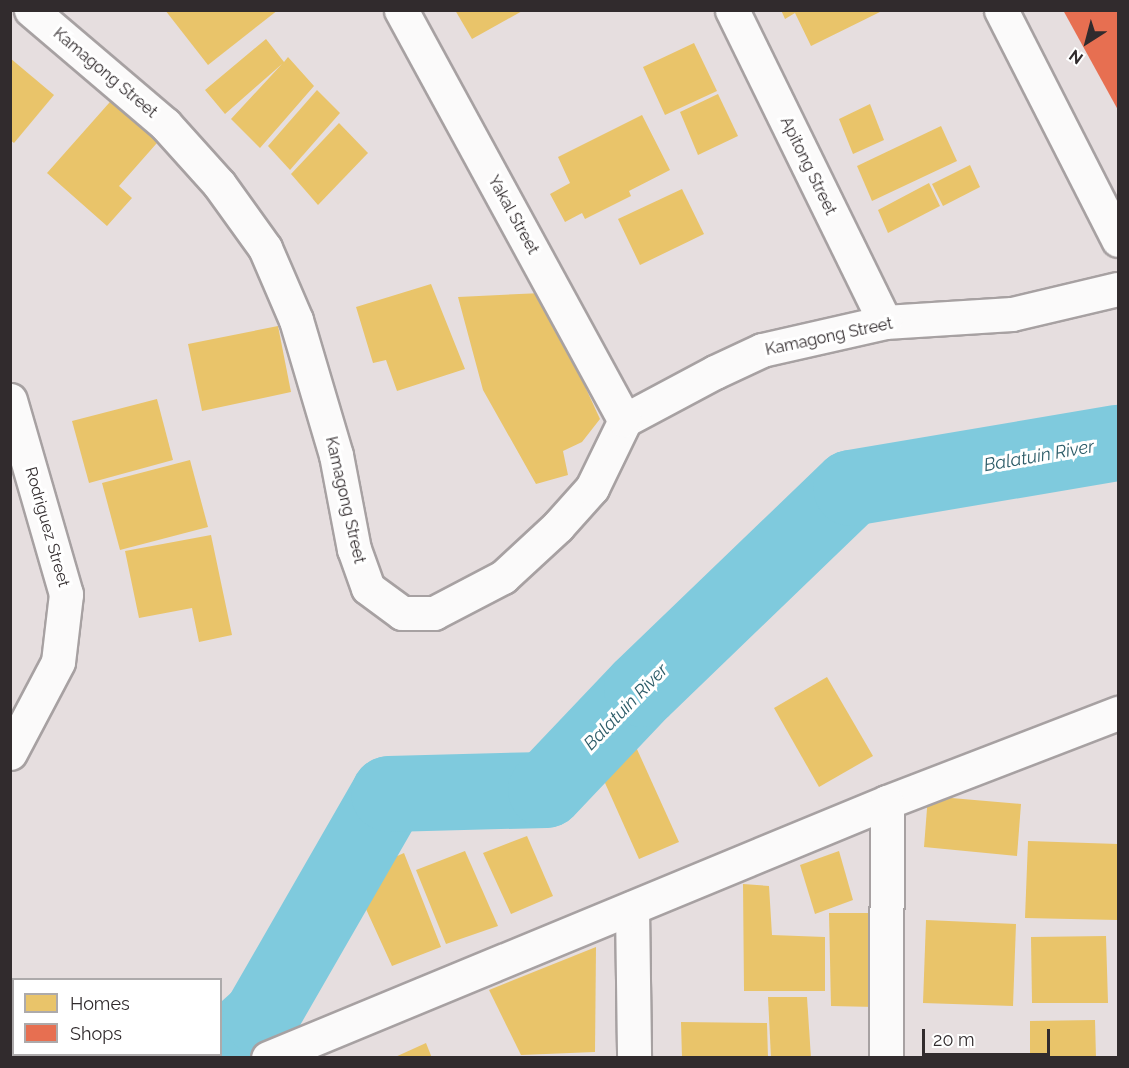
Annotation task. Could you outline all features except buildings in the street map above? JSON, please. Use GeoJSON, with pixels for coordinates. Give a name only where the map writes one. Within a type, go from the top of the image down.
{"type":"FeatureCollection","features":[{"type":"Feature","properties":{"kind":"street","name":"Kamagong Street"},"geometry":{"type":"LineString","coordinates":[[31,10],[165,124],[219,184],[265,248],[299,331],[336,455],[354,549],[368,588],[402,613],[434,612],[503,577],[558,526],[592,488],[625,420],[762,350],[885,322],[1012,314],[1119,289]]}},
{"type":"Feature","properties":{"kind":"street","name":"Yakal Street"},"geometry":{"type":"LineString","coordinates":[[401,10],[625,420]]}},
{"type":"Feature","properties":{"kind":"street","name":"Apitong Street"},"geometry":{"type":"LineString","coordinates":[[732,10],[885,322]]}},
{"type":"Feature","properties":{"kind":"street"},"geometry":{"type":"LineString","coordinates":[[1001,10],[1119,240]]}},
{"type":"Feature","properties":{"kind":"street","name":"Rodriguez Street"},"geometry":{"type":"LineString","coordinates":[[10,400],[66,594],[57,662],[10,753]]}},
{"type":"Feature","properties":{"kind":"street"},"geometry":{"type":"LineString","coordinates":[[268,1058],[887,802],[1119,713]]}},
{"type":"Feature","properties":{"kind":"street"},"geometry":{"type":"LineString","coordinates":[[886,1058],[887,802]]}},
{"type":"Feature","properties":{"kind":"street"},"geometry":{"type":"LineString","coordinates":[[632,908],[634,1058]]}},
{"type":"Feature","properties":{"kind":"waterway","name":"Balatuin River"},"geometry":{"type":"LineString","coordinates":[[222,1052],[261,1017],[389,794],[546,790],[642,689],[851,488],[1118,443]]}}]}
